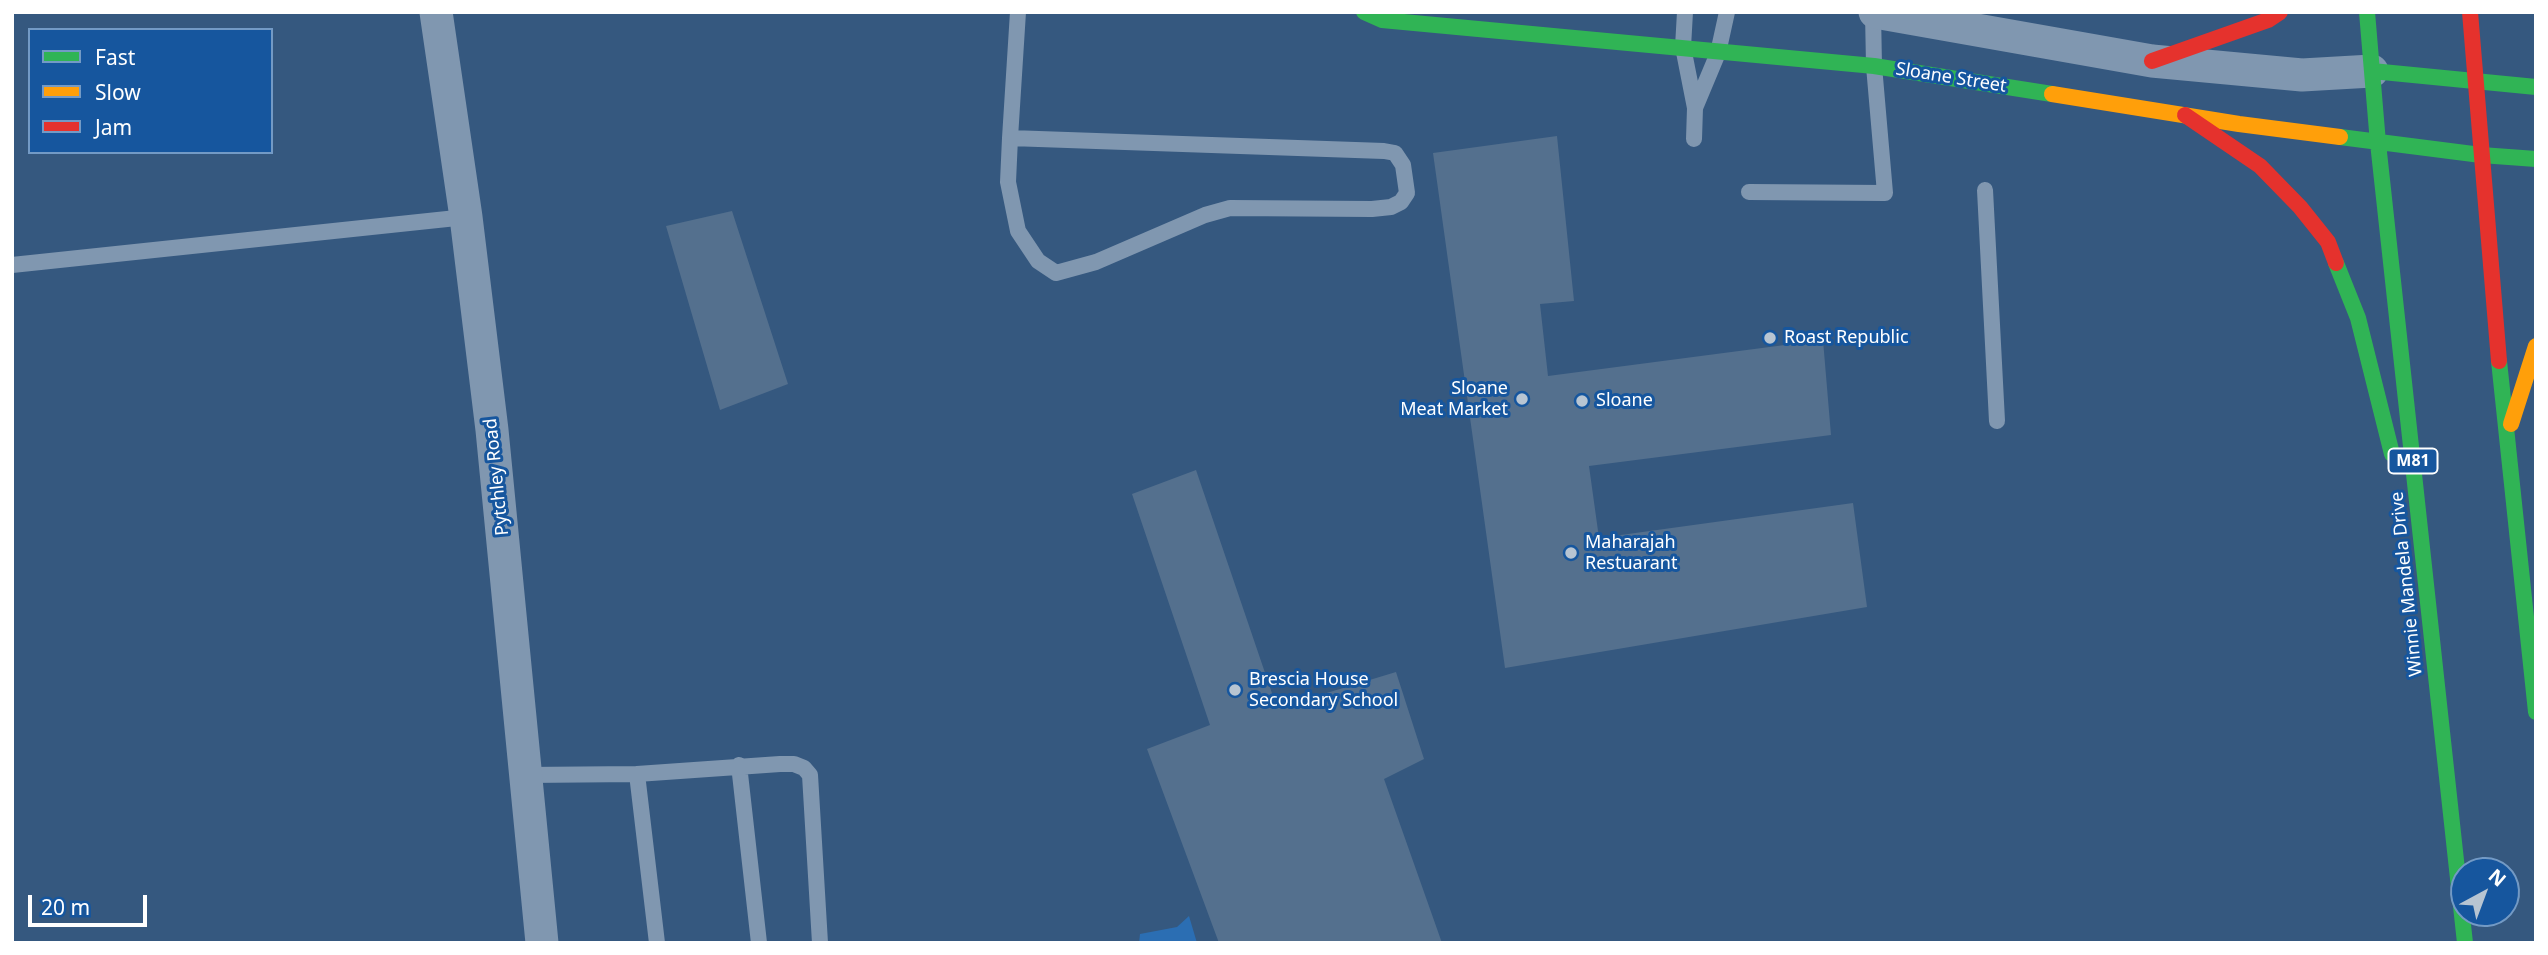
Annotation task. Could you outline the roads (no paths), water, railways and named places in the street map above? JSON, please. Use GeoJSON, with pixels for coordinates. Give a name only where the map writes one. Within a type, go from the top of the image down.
{"type":"FeatureCollection","features":[{"type":"Feature","properties":{"kind":"main road","name":"Sloane Street"},"geometry":{"type":"LineString","coordinates":[[1364,12],[1382,20],[1874,66],[2185,115],[2481,155],[2536,159]]}},
{"type":"Feature","properties":{"kind":"main road"},"geometry":{"type":"LineString","coordinates":[[2152,61],[2268,20],[2280,12]]}},
{"type":"Feature","properties":{"kind":"main road","name":"Winnie Mandela Drive"},"geometry":{"type":"LineString","coordinates":[[2367,12],[2378,142],[2465,943]]}},
{"type":"Feature","properties":{"kind":"main road"},"geometry":{"type":"LineString","coordinates":[[2469,12],[2505,443],[2536,712]]}},
{"type":"Feature","properties":{"kind":"main road"},"geometry":{"type":"LineString","coordinates":[[2371,71],[2536,87]]}},
{"type":"Feature","properties":{"kind":"main road"},"geometry":{"type":"LineString","coordinates":[[2185,115],[2260,166],[2328,242],[2358,318],[2428,602]]}},
{"type":"Feature","properties":{"kind":"main road"},"geometry":{"type":"LineString","coordinates":[[2505,443],[2536,346]]}},
{"type":"Feature","properties":{"kind":"street","name":"Pytchley Road"},"geometry":{"type":"LineString","coordinates":[[436,12],[466,217],[492,430],[542,943]]}},
{"type":"Feature","properties":{"kind":"street"},"geometry":{"type":"LineString","coordinates":[[1874,12],[2152,61],[2302,75],[2371,71]]}},
{"type":"Feature","properties":{"kind":"lane"},"geometry":{"type":"LineString","coordinates":[[1010,138],[1384,151],[1395,153],[1404,165],[1407,193],[1401,202],[1391,208],[1230,208],[1205,215],[1096,262],[1056,273],[1038,261],[1018,230],[1008,182],[1010,138],[1018,12]]}},
{"type":"Feature","properties":{"kind":"lane"},"geometry":{"type":"LineString","coordinates":[[1685,12],[1683,47],[1695,108],[1694,139]]}},
{"type":"Feature","properties":{"kind":"lane"},"geometry":{"type":"LineString","coordinates":[[1695,108],[1718,52],[1727,12]]}},
{"type":"Feature","properties":{"kind":"lane"},"geometry":{"type":"LineString","coordinates":[[1749,192],[1885,193],[1874,66],[1874,12]]}},
{"type":"Feature","properties":{"kind":"lane"},"geometry":{"type":"LineString","coordinates":[[1985,190],[1997,421]]}},
{"type":"Feature","properties":{"kind":"lane"},"geometry":{"type":"LineString","coordinates":[[12,265],[466,217]]}},
{"type":"Feature","properties":{"kind":"lane"},"geometry":{"type":"LineString","coordinates":[[526,775],[637,774],[739,765],[793,764],[804,768],[810,775],[820,943]]}},
{"type":"Feature","properties":{"kind":"lane"},"geometry":{"type":"LineString","coordinates":[[739,765],[759,943]]}},
{"type":"Feature","properties":{"kind":"lane"},"geometry":{"type":"LineString","coordinates":[[637,774],[657,943]]}},
{"type":"Feature","properties":{"kind":"place","name":"Roast Republic"},"geometry":{"type":"Point","coordinates":[1770,338]}},
{"type":"Feature","properties":{"kind":"place","name":"Sloane Meat Market"},"geometry":{"type":"Point","coordinates":[1522,399]}},
{"type":"Feature","properties":{"kind":"place","name":"Sloane"},"geometry":{"type":"Point","coordinates":[1582,401]}},
{"type":"Feature","properties":{"kind":"place","name":"Maharajah Restuarant"},"geometry":{"type":"Point","coordinates":[1571,553]}},
{"type":"Feature","properties":{"kind":"place","name":"Brescia House Secondary School"},"geometry":{"type":"Point","coordinates":[1235,690]}}]}
